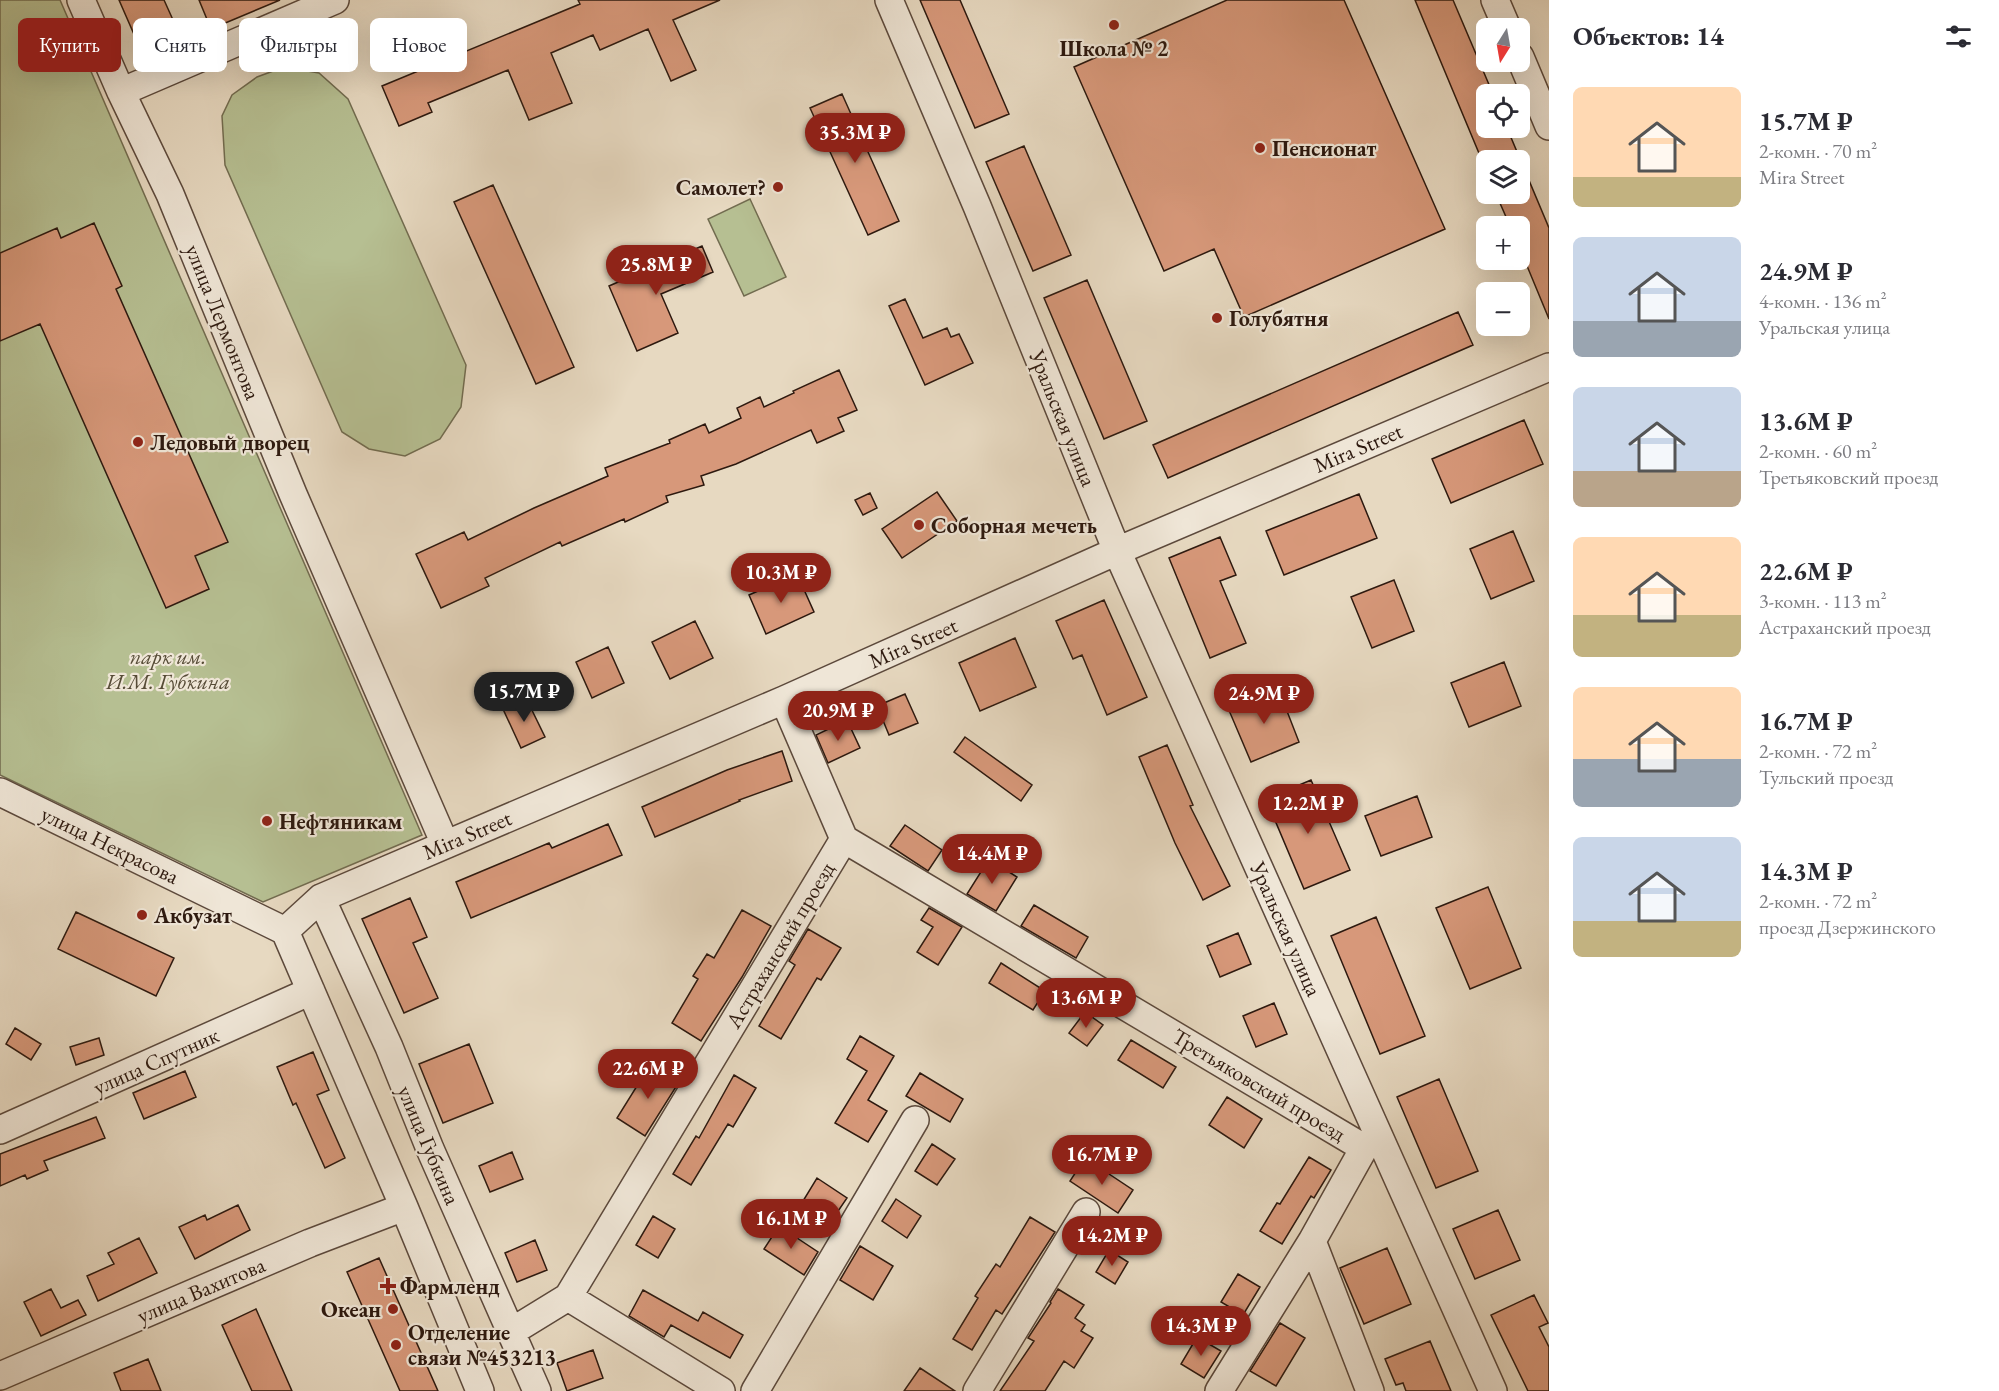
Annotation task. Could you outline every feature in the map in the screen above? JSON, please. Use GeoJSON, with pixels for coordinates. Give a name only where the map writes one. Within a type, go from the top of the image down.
{"type":"FeatureCollection","features":[{"type":"Feature","properties":{"kind":"street","name":"улица Лермонтова"},"geometry":{"type":"LineString","coordinates":[[81,0],[121,92],[170,194],[293,494],[445,844]]}},
{"type":"Feature","properties":{"kind":"street"},"geometry":{"type":"LineString","coordinates":[[121,92],[335,0]]}},
{"type":"Feature","properties":{"kind":"street","name":"Уральская улица"},"geometry":{"type":"LineString","coordinates":[[889,0],[977,206],[1117,551],[1493,1391]]}},
{"type":"Feature","properties":{"kind":"street"},"geometry":{"type":"LineString","coordinates":[[1495,0],[1503,18]]}},
{"type":"Feature","properties":{"kind":"street"},"geometry":{"type":"LineString","coordinates":[[1526,72],[1549,126]]}},
{"type":"Feature","properties":{"kind":"street","name":"Mira Street"},"geometry":{"type":"LineString","coordinates":[[285,931],[321,898],[784,700],[1117,551],[1549,367]]}},
{"type":"Feature","properties":{"kind":"street"},"geometry":{"type":"LineString","coordinates":[[784,700],[844,839]]}},
{"type":"Feature","properties":{"kind":"street","name":"улица Некрасова"},"geometry":{"type":"LineString","coordinates":[[0,792],[285,931]]}},
{"type":"Feature","properties":{"kind":"street","name":"Третьяковский проезд"},"geometry":{"type":"LineString","coordinates":[[844,839],[1364,1148],[1312,1241]]}},
{"type":"Feature","properties":{"kind":"street","name":"Астраханский проезд"},"geometry":{"type":"LineString","coordinates":[[568,1297],[844,839]]}},
{"type":"Feature","properties":{"kind":"street","name":"улица Губкина"},"geometry":{"type":"LineString","coordinates":[[321,898],[389,1047],[430,1149],[537,1391]]}},
{"type":"Feature","properties":{"kind":"street","name":"улица Губкина"},"geometry":{"type":"LineString","coordinates":[[285,931],[404,1207],[480,1391]]}},
{"type":"Feature","properties":{"kind":"street","name":"улица Спутник"},"geometry":{"type":"LineString","coordinates":[[0,1130],[311,991]]}},
{"type":"Feature","properties":{"kind":"street"},"geometry":{"type":"LineString","coordinates":[[755,1391],[915,1120]]}},
{"type":"Feature","properties":{"kind":"street","name":"улица Вахитова"},"geometry":{"type":"LineString","coordinates":[[0,1377],[310,1243],[404,1207]]}},
{"type":"Feature","properties":{"kind":"street"},"geometry":{"type":"LineString","coordinates":[[977,1391],[1086,1212]]}},
{"type":"Feature","properties":{"kind":"street"},"geometry":{"type":"LineString","coordinates":[[1219,1391],[1312,1241]]}},
{"type":"Feature","properties":{"kind":"street"},"geometry":{"type":"LineString","coordinates":[[1312,1241],[1370,1391]]}},
{"type":"Feature","properties":{"kind":"street"},"geometry":{"type":"LineString","coordinates":[[511,1332],[568,1297],[721,1391]]}},
{"type":"Feature","properties":{"kind":"green space","name":"парк им. И.М. Губкина"},"geometry":{"type":"Polygon","coordinates":[[[0,0],[60,0],[68,18],[18,18],[18,72],[91,72],[422,835],[263,902],[0,775],[0,0]]]}},
{"type":"Feature","properties":{"kind":"green space"},"geometry":{"type":"Polygon","coordinates":[[[270,72],[319,73],[348,99],[466,365],[461,407],[440,439],[405,456],[369,449],[342,432],[225,165],[222,116],[232,95],[257,77],[270,72]]]}},
{"type":"Feature","properties":{"kind":"green space"},"geometry":{"type":"Polygon","coordinates":[[[750,199],[786,277],[744,296],[708,219],[750,199]]]}},
{"type":"Feature","properties":{"kind":"building"},"geometry":{"type":"Polygon","coordinates":[[[119,0],[164,0],[172,18],[133,18],[133,32],[119,0]]]}},
{"type":"Feature","properties":{"kind":"building"},"geometry":{"type":"Polygon","coordinates":[[[199,0],[280,0],[227,22],[227,18],[206,18],[199,0]]]}},
{"type":"Feature","properties":{"kind":"building"},"geometry":{"type":"Polygon","coordinates":[[[578,0],[720,0],[673,20],[696,70],[671,81],[648,29],[600,50],[593,35],[551,53],[572,103],[529,120],[508,70],[428,103],[432,112],[399,126],[382,86],[416,72],[467,72],[467,51],[580,4],[578,0]]]}},
{"type":"Feature","properties":{"kind":"building"},"geometry":{"type":"Polygon","coordinates":[[[920,0],[960,0],[1009,114],[975,128],[920,0]]]}},
{"type":"Feature","properties":{"kind":"building","name":"Пенсионат"},"geometry":{"type":"Polygon","coordinates":[[[1227,0],[1344,0],[1445,229],[1244,317],[1214,249],[1164,271],[1074,67],[1227,0]]]}},
{"type":"Feature","properties":{"kind":"building"},"geometry":{"type":"Polygon","coordinates":[[[1415,0],[1453,0],[1476,54],[1476,72],[1484,72],[1489,84],[1476,84],[1476,138],[1511,138],[1516,150],[1478,150],[1415,0]]]}},
{"type":"Feature","properties":{"kind":"building"},"geometry":{"type":"Polygon","coordinates":[[[842,94],[899,221],[868,235],[810,108],[842,94]]]}},
{"type":"Feature","properties":{"kind":"building"},"geometry":{"type":"Polygon","coordinates":[[[1024,146],[1071,255],[1033,271],[986,162],[1024,146]]]}},
{"type":"Feature","properties":{"kind":"building"},"geometry":{"type":"Polygon","coordinates":[[[1530,183],[1549,228],[1549,319],[1529,270],[1530,216],[1506,216],[1500,204],[1530,204],[1530,183]]]}},
{"type":"Feature","properties":{"kind":"building"},"geometry":{"type":"Polygon","coordinates":[[[493,185],[574,367],[536,384],[454,202],[493,185]]]}},
{"type":"Feature","properties":{"kind":"building","name":"Ледовый дворец"},"geometry":{"type":"Polygon","coordinates":[[[94,223],[122,286],[116,289],[228,542],[195,556],[209,589],[166,608],[40,324],[0,341],[0,253],[57,228],[61,238],[94,223]]]}},
{"type":"Feature","properties":{"kind":"building"},"geometry":{"type":"Polygon","coordinates":[[[702,246],[713,272],[661,294],[678,333],[637,351],[609,286],[702,246]]]}},
{"type":"Feature","properties":{"kind":"building"},"geometry":{"type":"Polygon","coordinates":[[[1087,280],[1147,421],[1104,439],[1044,298],[1087,280]]]}},
{"type":"Feature","properties":{"kind":"building"},"geometry":{"type":"Polygon","coordinates":[[[905,299],[923,338],[947,328],[951,337],[959,334],[973,363],[925,385],[889,306],[905,299]]]}},
{"type":"Feature","properties":{"kind":"building"},"geometry":{"type":"Polygon","coordinates":[[[1458,312],[1473,345],[1168,478],[1153,445],[1458,312]]]}},
{"type":"Feature","properties":{"kind":"building"},"geometry":{"type":"Polygon","coordinates":[[[839,370],[857,410],[838,418],[844,431],[817,443],[811,430],[736,464],[701,476],[704,485],[666,496],[668,502],[625,522],[624,519],[562,546],[560,542],[485,578],[489,586],[441,608],[416,554],[464,532],[468,540],[608,476],[605,468],[670,443],[669,440],[705,424],[709,433],[741,418],[737,408],[760,397],[764,407],[839,370]]]}},
{"type":"Feature","properties":{"kind":"building"},"geometry":{"type":"Polygon","coordinates":[[[1524,420],[1543,464],[1451,503],[1432,459],[1524,420]]]}},
{"type":"Feature","properties":{"kind":"building","name":"Соборная мечеть"},"geometry":{"type":"Polygon","coordinates":[[[937,492],[957,521],[902,558],[882,529],[937,492]]]}},
{"type":"Feature","properties":{"kind":"building"},"geometry":{"type":"Polygon","coordinates":[[[870,493],[877,508],[863,515],[855,500],[870,493]]]}},
{"type":"Feature","properties":{"kind":"building"},"geometry":{"type":"Polygon","coordinates":[[[1359,494],[1377,538],[1284,575],[1266,531],[1359,494]]]}},
{"type":"Feature","properties":{"kind":"building"},"geometry":{"type":"Polygon","coordinates":[[[1513,531],[1534,581],[1491,599],[1470,549],[1513,531]]]}},
{"type":"Feature","properties":{"kind":"building"},"geometry":{"type":"Polygon","coordinates":[[[1220,537],[1236,575],[1220,581],[1246,643],[1210,658],[1169,558],[1220,537]]]}},
{"type":"Feature","properties":{"kind":"building"},"geometry":{"type":"Polygon","coordinates":[[[797,574],[814,612],[766,634],[749,595],[797,574]]]}},
{"type":"Feature","properties":{"kind":"building"},"geometry":{"type":"Polygon","coordinates":[[[1394,580],[1414,631],[1372,648],[1351,597],[1394,580]]]}},
{"type":"Feature","properties":{"kind":"building"},"geometry":{"type":"Polygon","coordinates":[[[1104,600],[1147,697],[1107,715],[1082,655],[1073,659],[1056,621],[1104,600]]]}},
{"type":"Feature","properties":{"kind":"building"},"geometry":{"type":"Polygon","coordinates":[[[695,621],[713,658],[670,679],[652,642],[695,621]]]}},
{"type":"Feature","properties":{"kind":"building"},"geometry":{"type":"Polygon","coordinates":[[[1015,638],[1036,687],[980,711],[959,663],[1015,638]]]}},
{"type":"Feature","properties":{"kind":"building"},"geometry":{"type":"Polygon","coordinates":[[[608,647],[624,683],[592,698],[576,662],[608,647]]]}},
{"type":"Feature","properties":{"kind":"building"},"geometry":{"type":"Polygon","coordinates":[[[1504,662],[1521,706],[1469,727],[1451,683],[1504,662]]]}},
{"type":"Feature","properties":{"kind":"building"},"geometry":{"type":"Polygon","coordinates":[[[1278,688],[1299,742],[1251,762],[1228,708],[1278,688]]]}},
{"type":"Feature","properties":{"kind":"building"},"geometry":{"type":"Polygon","coordinates":[[[905,694],[918,723],[889,735],[877,706],[905,694]]]}},
{"type":"Feature","properties":{"kind":"building"},"geometry":{"type":"Polygon","coordinates":[[[526,698],[545,737],[521,748],[503,709],[526,698]]]}},
{"type":"Feature","properties":{"kind":"building"},"geometry":{"type":"Polygon","coordinates":[[[847,720],[860,748],[828,763],[816,735],[847,720]]]}},
{"type":"Feature","properties":{"kind":"building"},"geometry":{"type":"Polygon","coordinates":[[[965,737],[1032,785],[1021,801],[954,752],[965,737]]]}},
{"type":"Feature","properties":{"kind":"building"},"geometry":{"type":"Polygon","coordinates":[[[1167,745],[1193,805],[1190,806],[1230,886],[1203,900],[1175,843],[1139,757],[1167,745]]]}},
{"type":"Feature","properties":{"kind":"building"},"geometry":{"type":"Polygon","coordinates":[[[782,751],[792,781],[739,800],[655,837],[642,807],[727,770],[782,751]]]}},
{"type":"Feature","properties":{"kind":"building"},"geometry":{"type":"Polygon","coordinates":[[[1311,780],[1350,870],[1304,889],[1266,799],[1311,780]]]}},
{"type":"Feature","properties":{"kind":"building"},"geometry":{"type":"Polygon","coordinates":[[[1417,796],[1432,837],[1381,856],[1365,816],[1417,796]]]}},
{"type":"Feature","properties":{"kind":"building"},"geometry":{"type":"Polygon","coordinates":[[[608,824],[622,855],[471,918],[456,882],[549,843],[552,848],[608,824]]]}},
{"type":"Feature","properties":{"kind":"building"},"geometry":{"type":"Polygon","coordinates":[[[905,825],[942,850],[928,871],[890,846],[905,825]]]}},
{"type":"Feature","properties":{"kind":"building"},"geometry":{"type":"Polygon","coordinates":[[[989,859],[1017,877],[996,911],[967,894],[989,859]]]}},
{"type":"Feature","properties":{"kind":"building"},"geometry":{"type":"Polygon","coordinates":[[[1488,887],[1521,968],[1470,989],[1436,908],[1488,887]]]}},
{"type":"Feature","properties":{"kind":"building"},"geometry":{"type":"Polygon","coordinates":[[[410,898],[427,937],[413,943],[438,998],[404,1013],[362,919],[410,898]]]}},
{"type":"Feature","properties":{"kind":"building"},"geometry":{"type":"Polygon","coordinates":[[[1034,905],[1088,937],[1076,958],[1021,926],[1034,905]]]}},
{"type":"Feature","properties":{"kind":"building"},"geometry":{"type":"Polygon","coordinates":[[[929,908],[962,927],[938,965],[917,952],[933,927],[921,920],[929,908]]]}},
{"type":"Feature","properties":{"kind":"building"},"geometry":{"type":"Polygon","coordinates":[[[742,910],[771,926],[701,1041],[672,1023],[698,979],[693,976],[707,954],[714,958],[742,910]]]}},
{"type":"Feature","properties":{"kind":"building"},"geometry":{"type":"Polygon","coordinates":[[[76,912],[174,958],[156,996],[58,949],[76,912]]]}},
{"type":"Feature","properties":{"kind":"building"},"geometry":{"type":"Polygon","coordinates":[[[1376,917],[1425,1036],[1380,1054],[1331,936],[1376,917]]]}},
{"type":"Feature","properties":{"kind":"building"},"geometry":{"type":"Polygon","coordinates":[[[808,929],[841,948],[821,980],[817,978],[781,1039],[759,1026],[795,965],[789,961],[808,929]]]}},
{"type":"Feature","properties":{"kind":"building"},"geometry":{"type":"Polygon","coordinates":[[[1238,933],[1251,964],[1220,977],[1207,946],[1238,933]]]}},
{"type":"Feature","properties":{"kind":"building"},"geometry":{"type":"Polygon","coordinates":[[[1001,963],[1045,991],[1033,1010],[989,983],[1001,963]]]}},
{"type":"Feature","properties":{"kind":"building"},"geometry":{"type":"Polygon","coordinates":[[[1274,1003],[1287,1034],[1256,1047],[1243,1016],[1274,1003]]]}},
{"type":"Feature","properties":{"kind":"building"},"geometry":{"type":"Polygon","coordinates":[[[1085,1012],[1103,1025],[1087,1046],[1069,1033],[1085,1012]]]}},
{"type":"Feature","properties":{"kind":"building"},"geometry":{"type":"Polygon","coordinates":[[[15,1028],[41,1044],[31,1060],[6,1044],[15,1028]]]}},
{"type":"Feature","properties":{"kind":"building"},"geometry":{"type":"Polygon","coordinates":[[[860,1036],[894,1056],[868,1100],[887,1111],[868,1142],[835,1123],[867,1071],[847,1059],[860,1036]]]}},
{"type":"Feature","properties":{"kind":"building"},"geometry":{"type":"Polygon","coordinates":[[[99,1038],[104,1055],[76,1065],[70,1047],[99,1038]]]}},
{"type":"Feature","properties":{"kind":"building"},"geometry":{"type":"Polygon","coordinates":[[[1131,1040],[1176,1067],[1163,1088],[1118,1060],[1131,1040]]]}},
{"type":"Feature","properties":{"kind":"building"},"geometry":{"type":"Polygon","coordinates":[[[469,1044],[493,1103],[443,1123],[419,1064],[469,1044]]]}},
{"type":"Feature","properties":{"kind":"building"},"geometry":{"type":"Polygon","coordinates":[[[313,1052],[329,1090],[317,1095],[345,1158],[325,1168],[296,1103],[293,1105],[277,1067],[313,1052]]]}},
{"type":"Feature","properties":{"kind":"building"},"geometry":{"type":"Polygon","coordinates":[[[650,1065],[679,1082],[645,1136],[617,1118],[650,1065]]]}},
{"type":"Feature","properties":{"kind":"building"},"geometry":{"type":"Polygon","coordinates":[[[185,1071],[196,1097],[144,1119],[133,1093],[185,1071]]]}},
{"type":"Feature","properties":{"kind":"building"},"geometry":{"type":"Polygon","coordinates":[[[920,1073],[963,1099],[950,1122],[906,1096],[920,1073]]]}},
{"type":"Feature","properties":{"kind":"building"},"geometry":{"type":"Polygon","coordinates":[[[734,1075],[756,1088],[733,1127],[728,1124],[691,1185],[673,1174],[696,1136],[699,1138],[734,1075]]]}},
{"type":"Feature","properties":{"kind":"building"},"geometry":{"type":"Polygon","coordinates":[[[1439,1079],[1478,1171],[1436,1188],[1397,1097],[1439,1079]]]}},
{"type":"Feature","properties":{"kind":"building"},"geometry":{"type":"Polygon","coordinates":[[[1227,1097],[1262,1119],[1244,1148],[1209,1125],[1227,1097]]]}},
{"type":"Feature","properties":{"kind":"building"},"geometry":{"type":"Polygon","coordinates":[[[96,1117],[105,1138],[44,1161],[48,1170],[27,1179],[25,1175],[0,1186],[0,1154],[96,1117]]]}},
{"type":"Feature","properties":{"kind":"building"},"geometry":{"type":"Polygon","coordinates":[[[932,1144],[955,1159],[937,1185],[915,1171],[932,1144]]]}},
{"type":"Feature","properties":{"kind":"building"},"geometry":{"type":"Polygon","coordinates":[[[512,1152],[523,1179],[490,1192],[479,1166],[512,1152]]]}},
{"type":"Feature","properties":{"kind":"building"},"geometry":{"type":"Polygon","coordinates":[[[1309,1157],[1331,1170],[1314,1198],[1311,1196],[1282,1244],[1260,1231],[1309,1157]]]}},
{"type":"Feature","properties":{"kind":"building"},"geometry":{"type":"Polygon","coordinates":[[[1085,1158],[1133,1190],[1118,1213],[1070,1181],[1085,1158]]]}},
{"type":"Feature","properties":{"kind":"building"},"geometry":{"type":"Polygon","coordinates":[[[817,1178],[847,1198],[832,1220],[803,1201],[817,1178]]]}},
{"type":"Feature","properties":{"kind":"building"},"geometry":{"type":"Polygon","coordinates":[[[896,1199],[921,1216],[907,1238],[882,1221],[896,1199]]]}},
{"type":"Feature","properties":{"kind":"building"},"geometry":{"type":"Polygon","coordinates":[[[238,1205],[250,1230],[195,1259],[179,1227],[205,1215],[207,1220],[238,1205]]]}},
{"type":"Feature","properties":{"kind":"building"},"geometry":{"type":"Polygon","coordinates":[[[1498,1210],[1520,1260],[1475,1279],[1453,1229],[1498,1210]]]}},
{"type":"Feature","properties":{"kind":"building"},"geometry":{"type":"Polygon","coordinates":[[[653,1216],[675,1229],[658,1258],[636,1245],[653,1216]]]}},
{"type":"Feature","properties":{"kind":"building"},"geometry":{"type":"Polygon","coordinates":[[[1030,1217],[1055,1232],[1002,1314],[996,1310],[972,1350],[953,1339],[978,1298],[975,1296],[996,1264],[1000,1267],[1030,1217]]]}},
{"type":"Feature","properties":{"kind":"building"},"geometry":{"type":"Polygon","coordinates":[[[779,1226],[818,1252],[804,1275],[764,1249],[779,1226]]]}},
{"type":"Feature","properties":{"kind":"building"},"geometry":{"type":"Polygon","coordinates":[[[139,1238],[157,1273],[98,1301],[87,1276],[114,1264],[108,1253],[139,1238]]]}},
{"type":"Feature","properties":{"kind":"building"},"geometry":{"type":"Polygon","coordinates":[[[535,1240],[547,1270],[517,1282],[505,1253],[535,1240]]]}},
{"type":"Feature","properties":{"kind":"building"},"geometry":{"type":"Polygon","coordinates":[[[860,1246],[893,1266],[873,1300],[840,1280],[860,1246]]]}},
{"type":"Feature","properties":{"kind":"building"},"geometry":{"type":"Polygon","coordinates":[[[1387,1248],[1411,1304],[1364,1324],[1340,1268],[1387,1248]]]}},
{"type":"Feature","properties":{"kind":"building"},"geometry":{"type":"Polygon","coordinates":[[[1109,1250],[1128,1262],[1115,1284],[1096,1272],[1109,1250]]]}},
{"type":"Feature","properties":{"kind":"building"},"geometry":{"type":"Polygon","coordinates":[[[379,1258],[438,1391],[400,1391],[347,1272],[379,1258]]]}},
{"type":"Feature","properties":{"kind":"building"},"geometry":{"type":"Polygon","coordinates":[[[1238,1274],[1260,1287],[1243,1315],[1221,1302],[1238,1274]]]}},
{"type":"Feature","properties":{"kind":"building"},"geometry":{"type":"Polygon","coordinates":[[[51,1289],[61,1308],[78,1300],[86,1315],[41,1336],[24,1302],[51,1289]]]}},
{"type":"Feature","properties":{"kind":"building"},"geometry":{"type":"Polygon","coordinates":[[[1058,1289],[1084,1305],[1075,1318],[1085,1325],[1081,1331],[1093,1338],[1074,1368],[1064,1361],[1045,1391],[1000,1391],[1034,1341],[1028,1338],[1058,1289]]]}},
{"type":"Feature","properties":{"kind":"building"},"geometry":{"type":"Polygon","coordinates":[[[643,1290],[698,1321],[703,1312],[743,1335],[730,1358],[671,1325],[664,1337],[629,1316],[643,1290]]]}},
{"type":"Feature","properties":{"kind":"building"},"geometry":{"type":"Polygon","coordinates":[[[1534,1295],[1548,1323],[1539,1327],[1549,1347],[1549,1391],[1528,1391],[1491,1315],[1534,1295]]]}},
{"type":"Feature","properties":{"kind":"building"},"geometry":{"type":"Polygon","coordinates":[[[256,1309],[292,1391],[252,1391],[222,1325],[256,1309]]]}},
{"type":"Feature","properties":{"kind":"building"},"geometry":{"type":"Polygon","coordinates":[[[1280,1323],[1305,1338],[1276,1386],[1250,1371],[1280,1323]]]}},
{"type":"Feature","properties":{"kind":"building"},"geometry":{"type":"Polygon","coordinates":[[[1197,1337],[1221,1351],[1204,1378],[1181,1364],[1197,1337]]]}},
{"type":"Feature","properties":{"kind":"building"},"geometry":{"type":"Polygon","coordinates":[[[1430,1341],[1451,1391],[1406,1391],[1403,1383],[1396,1385],[1385,1359],[1430,1341]]]}},
{"type":"Feature","properties":{"kind":"building"},"geometry":{"type":"Polygon","coordinates":[[[593,1350],[603,1378],[567,1391],[557,1363],[593,1350]]]}},
{"type":"Feature","properties":{"kind":"building"},"geometry":{"type":"Polygon","coordinates":[[[148,1359],[161,1391],[121,1391],[114,1373],[148,1359]]]}},
{"type":"Feature","properties":{"kind":"building"},"geometry":{"type":"Polygon","coordinates":[[[920,1368],[955,1391],[904,1391],[920,1368]]]}},
{"type":"Feature","properties":{"kind":"place","name":"Школа № 2"},"geometry":{"type":"Point","coordinates":[1114,25]}},
{"type":"Feature","properties":{"kind":"place","name":"Пенсионат"},"geometry":{"type":"Point","coordinates":[1260,148]}},
{"type":"Feature","properties":{"kind":"place","name":"Самолет?"},"geometry":{"type":"Point","coordinates":[778,187]}},
{"type":"Feature","properties":{"kind":"place","name":"Голубятня"},"geometry":{"type":"Point","coordinates":[1217,318]}},
{"type":"Feature","properties":{"kind":"place","name":"Ледовый дворец"},"geometry":{"type":"Point","coordinates":[138,442]}},
{"type":"Feature","properties":{"kind":"place","name":"Соборная мечеть"},"geometry":{"type":"Point","coordinates":[919,525]}},
{"type":"Feature","properties":{"kind":"place","name":"Нефтяникам"},"geometry":{"type":"Point","coordinates":[267,821]}},
{"type":"Feature","properties":{"kind":"place","name":"Акбузат"},"geometry":{"type":"Point","coordinates":[142,915]}},
{"type":"Feature","properties":{"kind":"place","name":"Фармленд"},"geometry":{"type":"Point","coordinates":[388,1286]}},
{"type":"Feature","properties":{"kind":"place","name":"Океан"},"geometry":{"type":"Point","coordinates":[393,1309]}},
{"type":"Feature","properties":{"kind":"place","name":"Отделение связи №453213"},"geometry":{"type":"Point","coordinates":[396,1345]}}]}
